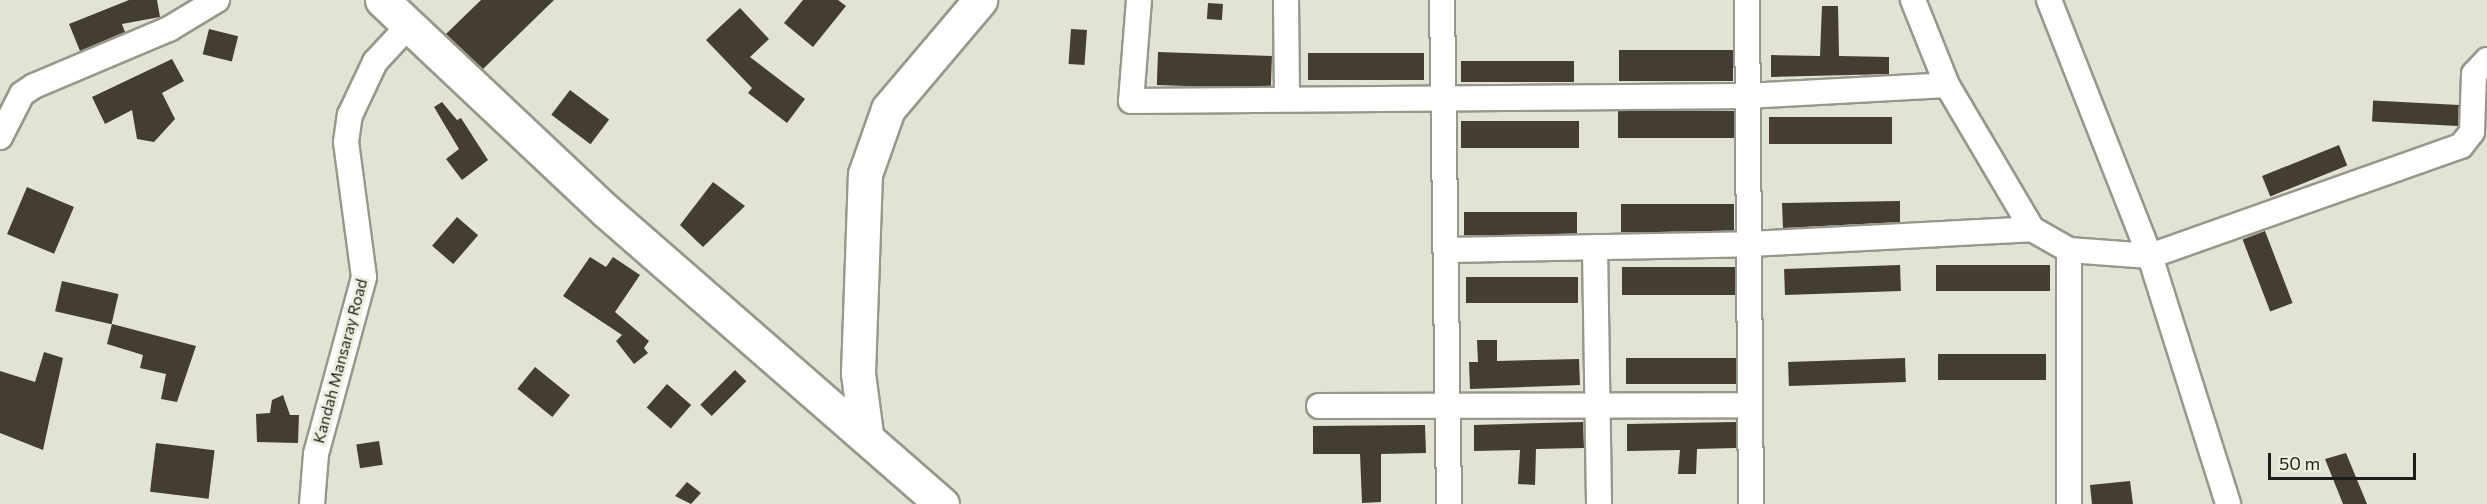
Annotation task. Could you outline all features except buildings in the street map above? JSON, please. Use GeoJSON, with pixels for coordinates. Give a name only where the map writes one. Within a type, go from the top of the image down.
{"type":"FeatureCollection","features":[{"type":"Feature","properties":{"kind":"main road"},"geometry":{"type":"LineString","coordinates":[[382,0],[411,23],[606,211],[866,434],[942,504]]}},
{"type":"Feature","properties":{"kind":"main road"},"geometry":{"type":"LineString","coordinates":[[866,434],[858,373],[865,174],[888,109],[980,0]]}},
{"type":"Feature","properties":{"kind":"street"},"geometry":{"type":"LineString","coordinates":[[0,137],[21,94],[34,86],[169,29],[217,0]]}},
{"type":"Feature","properties":{"kind":"street"},"geometry":{"type":"LineString","coordinates":[[1139,0],[1131,100],[1441,96],[1746,96],[1947,85]]}},
{"type":"Feature","properties":{"kind":"street"},"geometry":{"type":"LineString","coordinates":[[1286,0],[1287,98]]}},
{"type":"Feature","properties":{"kind":"street"},"geometry":{"type":"LineString","coordinates":[[1442,0],[1441,96],[1448,250],[1449,504]]}},
{"type":"Feature","properties":{"kind":"street"},"geometry":{"type":"LineString","coordinates":[[1747,0],[1751,504]]}},
{"type":"Feature","properties":{"kind":"street"},"geometry":{"type":"LineString","coordinates":[[1913,0],[1947,85],[2032,230],[2068,250],[2150,256],[2461,146],[2472,132],[2474,74],[2487,60]]}},
{"type":"Feature","properties":{"kind":"street"},"geometry":{"type":"LineString","coordinates":[[2049,0],[2150,256],[2228,504]]}},
{"type":"Feature","properties":{"kind":"street","name":"Kandah Mansaray Road"},"geometry":{"type":"LineString","coordinates":[[312,504],[316,454],[364,277],[346,142],[350,115],[375,62],[411,23]]}},
{"type":"Feature","properties":{"kind":"street"},"geometry":{"type":"LineString","coordinates":[[1448,250],[1750,244],[2032,230]]}},
{"type":"Feature","properties":{"kind":"street"},"geometry":{"type":"LineString","coordinates":[[1595,247],[1599,504]]}},
{"type":"Feature","properties":{"kind":"street"},"geometry":{"type":"LineString","coordinates":[[2068,250],[2069,504]]}},
{"type":"Feature","properties":{"kind":"street"},"geometry":{"type":"LineString","coordinates":[[1319,406],[1749,405]]}}]}
